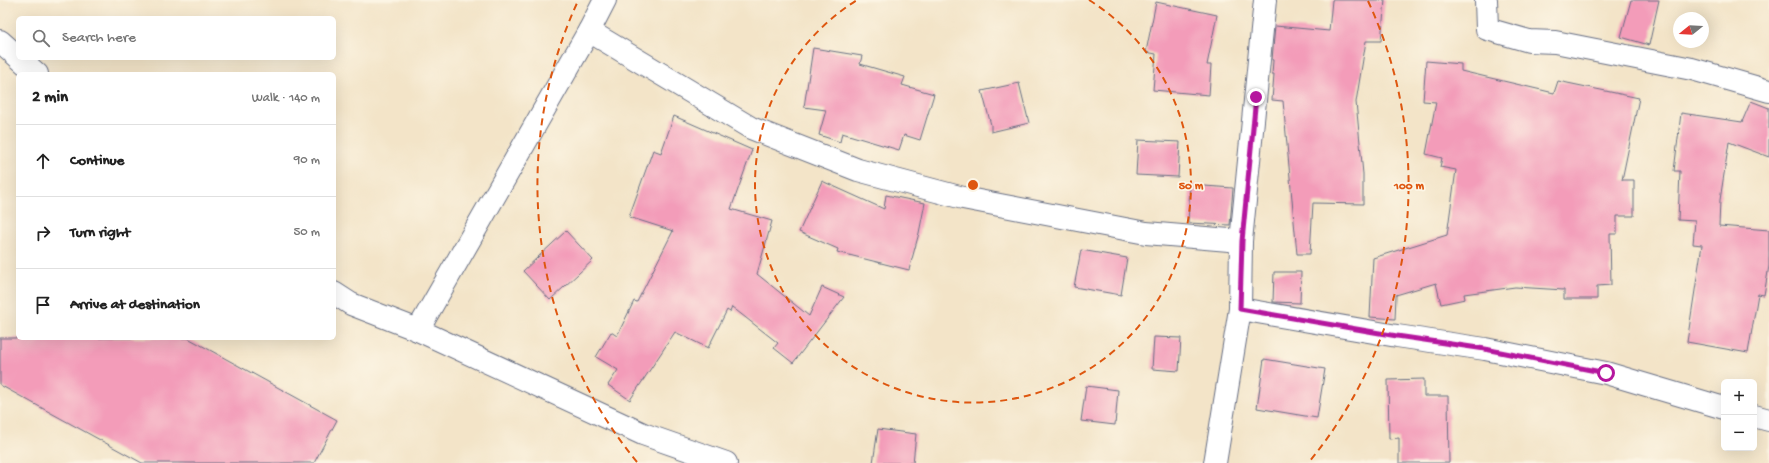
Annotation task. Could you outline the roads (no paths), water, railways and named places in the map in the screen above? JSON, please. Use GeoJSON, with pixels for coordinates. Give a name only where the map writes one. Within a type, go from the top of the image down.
{"type":"FeatureCollection","features":[{"type":"Feature","properties":{"kind":"street"},"geometry":{"type":"LineString","coordinates":[[418,330],[589,31],[605,0]]}},
{"type":"Feature","properties":{"kind":"street"},"geometry":{"type":"LineString","coordinates":[[1214,463],[1240,309],[1242,241],[1265,0]]}},
{"type":"Feature","properties":{"kind":"street"},"geometry":{"type":"LineString","coordinates":[[1486,0],[1487,29],[1529,41],[1555,42],[1692,69],[1769,91]]}},
{"type":"Feature","properties":{"kind":"street"},"geometry":{"type":"LineString","coordinates":[[589,31],[751,128],[858,170],[963,198],[1146,232],[1242,241]]}},
{"type":"Feature","properties":{"kind":"street"},"geometry":{"type":"LineString","coordinates":[[0,41],[16,55]]}},
{"type":"Feature","properties":{"kind":"street"},"geometry":{"type":"LineString","coordinates":[[21,60],[35,72]]}},
{"type":"Feature","properties":{"kind":"street"},"geometry":{"type":"LineString","coordinates":[[336,294],[351,304],[418,330],[643,434],[726,463]]}},
{"type":"Feature","properties":{"kind":"street"},"geometry":{"type":"LineString","coordinates":[[1240,309],[1397,336],[1485,349],[1591,370],[1721,407]]}},
{"type":"Feature","properties":{"kind":"street"},"geometry":{"type":"LineString","coordinates":[[1757,417],[1769,420]]}}]}
